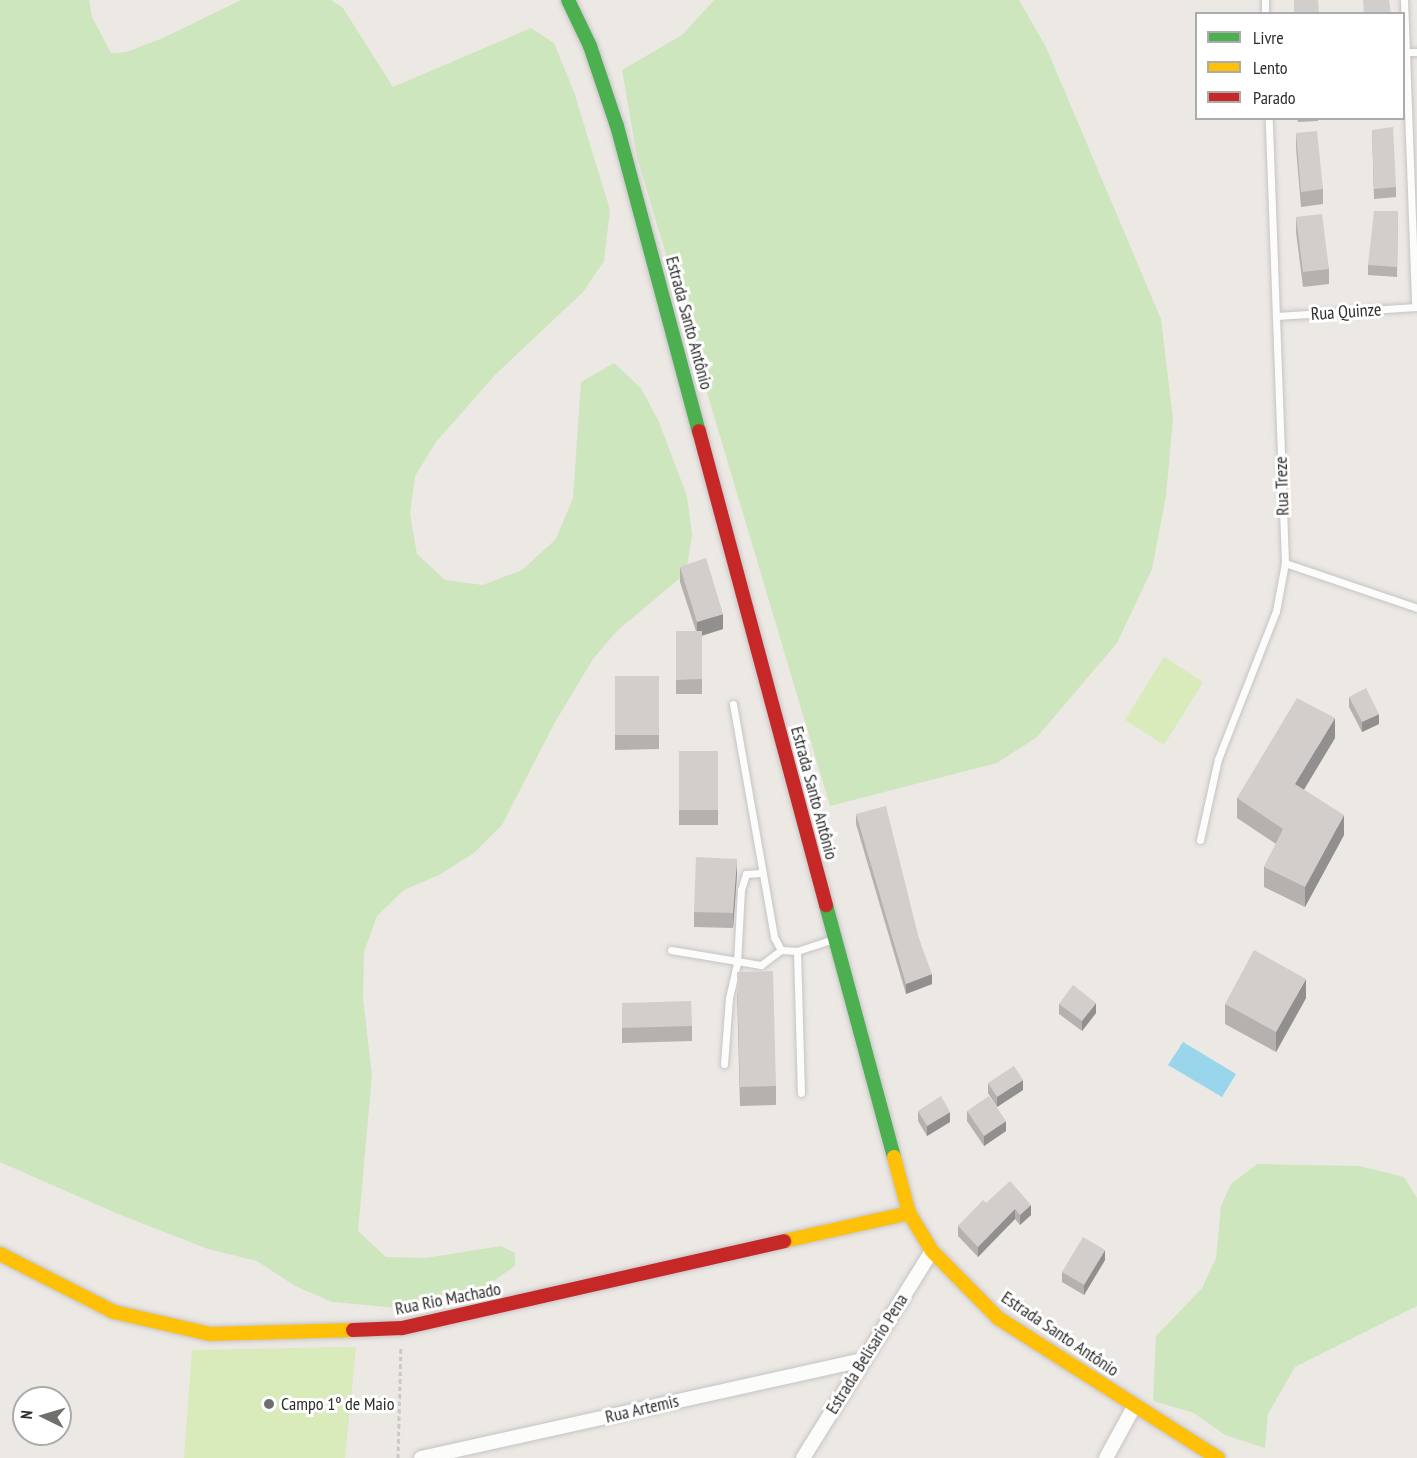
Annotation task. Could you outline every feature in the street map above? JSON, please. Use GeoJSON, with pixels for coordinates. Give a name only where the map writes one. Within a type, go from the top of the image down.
{"type":"FeatureCollection","features":[{"type":"Feature","properties":{"kind":"street","name":"Estrada Santo Antônio"},"geometry":{"type":"LineString","coordinates":[[568,0],[590,46],[617,126],[909,1213],[932,1251],[998,1318],[1218,1458]]}},
{"type":"Feature","properties":{"kind":"street","name":"Rua Rio Machado"},"geometry":{"type":"LineString","coordinates":[[0,1254],[114,1312],[210,1334],[402,1328],[909,1213]]}},
{"type":"Feature","properties":{"kind":"street","name":"Estrada Belisario Pena"},"geometry":{"type":"LineString","coordinates":[[803,1458],[932,1251]]}},
{"type":"Feature","properties":{"kind":"street","name":"Rua Artemis"},"geometry":{"type":"LineString","coordinates":[[421,1458],[863,1360]]}},
{"type":"Feature","properties":{"kind":"street"},"geometry":{"type":"LineString","coordinates":[[1106,1458],[1135,1405]]}},
{"type":"Feature","properties":{"kind":"lane"},"geometry":{"type":"LineString","coordinates":[[1416,307],[1405,52],[1417,52]]}},
{"type":"Feature","properties":{"kind":"lane","name":"Rua Treze"},"geometry":{"type":"LineString","coordinates":[[1200,840],[1218,759],[1276,611],[1285,563],[1269,120]]}},
{"type":"Feature","properties":{"kind":"lane","name":"Rua Quinze"},"geometry":{"type":"LineString","coordinates":[[1276,316],[1416,307]]}},
{"type":"Feature","properties":{"kind":"lane"},"geometry":{"type":"LineString","coordinates":[[1285,563],[1417,608]]}},
{"type":"Feature","properties":{"kind":"lane"},"geometry":{"type":"LineString","coordinates":[[733,704],[761,873],[774,937],[781,950]]}},
{"type":"Feature","properties":{"kind":"lane"},"geometry":{"type":"LineString","coordinates":[[724,1064],[729,998],[737,963],[744,877],[761,873]]}},
{"type":"Feature","properties":{"kind":"lane"},"geometry":{"type":"LineString","coordinates":[[671,950],[737,963],[761,965],[781,950],[797,951],[834,939]]}},
{"type":"Feature","properties":{"kind":"lane"},"geometry":{"type":"LineString","coordinates":[[797,951],[801,1093]]}},
{"type":"Feature","properties":{"kind":"path"},"geometry":{"type":"LineString","coordinates":[[398,1458],[402,1328]]}},
{"type":"Feature","properties":{"kind":"green space"},"geometry":{"type":"Polygon","coordinates":[[[0,0],[89,0],[92,17],[111,53],[126,52],[163,38],[241,0],[331,0],[343,8],[393,87],[531,28],[554,43],[574,92],[610,210],[604,261],[583,292],[495,375],[436,442],[415,476],[410,514],[417,554],[445,580],[483,585],[522,570],[556,539],[573,498],[581,382],[614,363],[641,388],[659,422],[687,496],[692,535],[686,573],[617,631],[593,659],[554,724],[502,825],[474,853],[439,875],[404,890],[377,916],[364,952],[363,998],[372,1075],[358,1231],[386,1257],[425,1258],[501,1246],[515,1253],[515,1266],[482,1289],[409,1309],[332,1302],[295,1286],[257,1261],[208,1249],[118,1214],[0,1162],[0,0]]]}},
{"type":"Feature","properties":{"kind":"green space"},"geometry":{"type":"Polygon","coordinates":[[[714,0],[1019,0],[1046,47],[1161,319],[1173,419],[1166,496],[1152,569],[1117,643],[1037,737],[997,763],[830,806],[637,157],[622,70],[682,35],[714,0]]]}},
{"type":"Feature","properties":{"kind":"green space"},"geometry":{"type":"Polygon","coordinates":[[[1164,657],[1203,682],[1164,745],[1125,720],[1164,657]]]}},
{"type":"Feature","properties":{"kind":"green space"},"geometry":{"type":"Polygon","coordinates":[[[1257,1164],[1359,1166],[1404,1177],[1417,1198],[1417,1306],[1295,1367],[1268,1414],[1265,1448],[1225,1435],[1194,1413],[1153,1401],[1156,1336],[1202,1288],[1216,1258],[1221,1206],[1231,1184],[1257,1164]]]}},
{"type":"Feature","properties":{"kind":"green space","name":"Campo 1º de Maio"},"geometry":{"type":"Polygon","coordinates":[[[356,1347],[345,1458],[184,1458],[192,1350],[356,1347]]]}},
{"type":"Feature","properties":{"kind":"water"},"geometry":{"type":"Polygon","coordinates":[[[1183,1042],[1236,1074],[1222,1097],[1168,1065],[1183,1042]]]}},
{"type":"Feature","properties":{"kind":"building"},"geometry":{"type":"Polygon","coordinates":[[[1294,0],[1318,0],[1319,12],[1294,12],[1294,0]]]}},
{"type":"Feature","properties":{"kind":"building"},"geometry":{"type":"Polygon","coordinates":[[[1363,0],[1389,0],[1391,12],[1364,12],[1363,0]]]}},
{"type":"Feature","properties":{"kind":"building"},"geometry":{"type":"Polygon","coordinates":[[[1393,127],[1396,187],[1374,189],[1372,130],[1393,127]]]}},
{"type":"Feature","properties":{"kind":"building"},"geometry":{"type":"Polygon","coordinates":[[[1317,131],[1323,189],[1301,192],[1296,133],[1317,131]]]}},
{"type":"Feature","properties":{"kind":"building"},"geometry":{"type":"Polygon","coordinates":[[[1374,211],[1398,211],[1397,267],[1368,265],[1374,211]]]}},
{"type":"Feature","properties":{"kind":"building"},"geometry":{"type":"Polygon","coordinates":[[[1322,214],[1329,269],[1303,272],[1296,217],[1322,214]]]}},
{"type":"Feature","properties":{"kind":"building"},"geometry":{"type":"Polygon","coordinates":[[[706,558],[723,614],[697,622],[680,567],[706,558]]]}},
{"type":"Feature","properties":{"kind":"building"},"geometry":{"type":"Polygon","coordinates":[[[676,631],[702,631],[702,679],[676,680],[676,631]]]}},
{"type":"Feature","properties":{"kind":"building"},"geometry":{"type":"Polygon","coordinates":[[[615,676],[659,676],[659,735],[615,735],[615,676]]]}},
{"type":"Feature","properties":{"kind":"building"},"geometry":{"type":"Polygon","coordinates":[[[1366,688],[1379,714],[1362,722],[1349,697],[1366,688]]]}},
{"type":"Feature","properties":{"kind":"building"},"geometry":{"type":"Polygon","coordinates":[[[1297,698],[1335,718],[1295,784],[1344,815],[1305,887],[1264,867],[1283,829],[1237,798],[1297,698]]]}},
{"type":"Feature","properties":{"kind":"building"},"geometry":{"type":"Polygon","coordinates":[[[679,751],[718,751],[718,810],[679,810],[679,751]]]}},
{"type":"Feature","properties":{"kind":"building"},"geometry":{"type":"Polygon","coordinates":[[[886,806],[919,939],[932,974],[906,984],[856,814],[886,806]]]}},
{"type":"Feature","properties":{"kind":"building"},"geometry":{"type":"Polygon","coordinates":[[[696,857],[737,859],[733,913],[694,912],[696,857]]]}},
{"type":"Feature","properties":{"kind":"building"},"geometry":{"type":"Polygon","coordinates":[[[1254,950],[1306,979],[1276,1032],[1225,1004],[1254,950]]]}},
{"type":"Feature","properties":{"kind":"building"},"geometry":{"type":"Polygon","coordinates":[[[773,971],[776,1086],[740,1087],[737,972],[773,971]]]}},
{"type":"Feature","properties":{"kind":"building"},"geometry":{"type":"Polygon","coordinates":[[[1073,985],[1096,1003],[1082,1021],[1059,1004],[1073,985]]]}},
{"type":"Feature","properties":{"kind":"building"},"geometry":{"type":"Polygon","coordinates":[[[691,1001],[692,1026],[622,1028],[622,1003],[691,1001]]]}},
{"type":"Feature","properties":{"kind":"building"},"geometry":{"type":"Polygon","coordinates":[[[1014,1066],[1023,1080],[997,1097],[988,1083],[1014,1066]]]}},
{"type":"Feature","properties":{"kind":"building"},"geometry":{"type":"Polygon","coordinates":[[[941,1096],[950,1112],[927,1126],[918,1111],[941,1096]]]}},
{"type":"Feature","properties":{"kind":"building"},"geometry":{"type":"Polygon","coordinates":[[[989,1096],[1006,1121],[984,1136],[967,1111],[989,1096]]]}},
{"type":"Feature","properties":{"kind":"building"},"geometry":{"type":"Polygon","coordinates":[[[1010,1181],[1031,1205],[1020,1215],[1015,1209],[978,1247],[958,1226],[983,1200],[986,1203],[1010,1181]]]}},
{"type":"Feature","properties":{"kind":"building"},"geometry":{"type":"Polygon","coordinates":[[[1083,1237],[1105,1250],[1084,1285],[1062,1272],[1083,1237]]]}},
{"type":"Feature","properties":{"kind":"traffic: fast"},"geometry":{"type":"LineString","coordinates":[[568,0],[590,46],[617,126],[699,431]]}},
{"type":"Feature","properties":{"kind":"traffic: fast"},"geometry":{"type":"LineString","coordinates":[[826,905],[894,1157]]}},
{"type":"Feature","properties":{"kind":"traffic: slow"},"geometry":{"type":"LineString","coordinates":[[894,1157],[909,1213],[932,1251],[998,1318],[1218,1458]]}},
{"type":"Feature","properties":{"kind":"traffic: slow"},"geometry":{"type":"LineString","coordinates":[[784,1241],[909,1213]]}},
{"type":"Feature","properties":{"kind":"traffic: slow"},"geometry":{"type":"LineString","coordinates":[[0,1254],[114,1312],[210,1334],[353,1330]]}},
{"type":"Feature","properties":{"kind":"traffic: jam"},"geometry":{"type":"LineString","coordinates":[[699,431],[826,905]]}},
{"type":"Feature","properties":{"kind":"traffic: jam"},"geometry":{"type":"LineString","coordinates":[[353,1330],[402,1328],[784,1241]]}},
{"type":"Feature","properties":{"kind":"place","name":"Campo 1º de Maio"},"geometry":{"type":"Point","coordinates":[269,1404]}}]}
